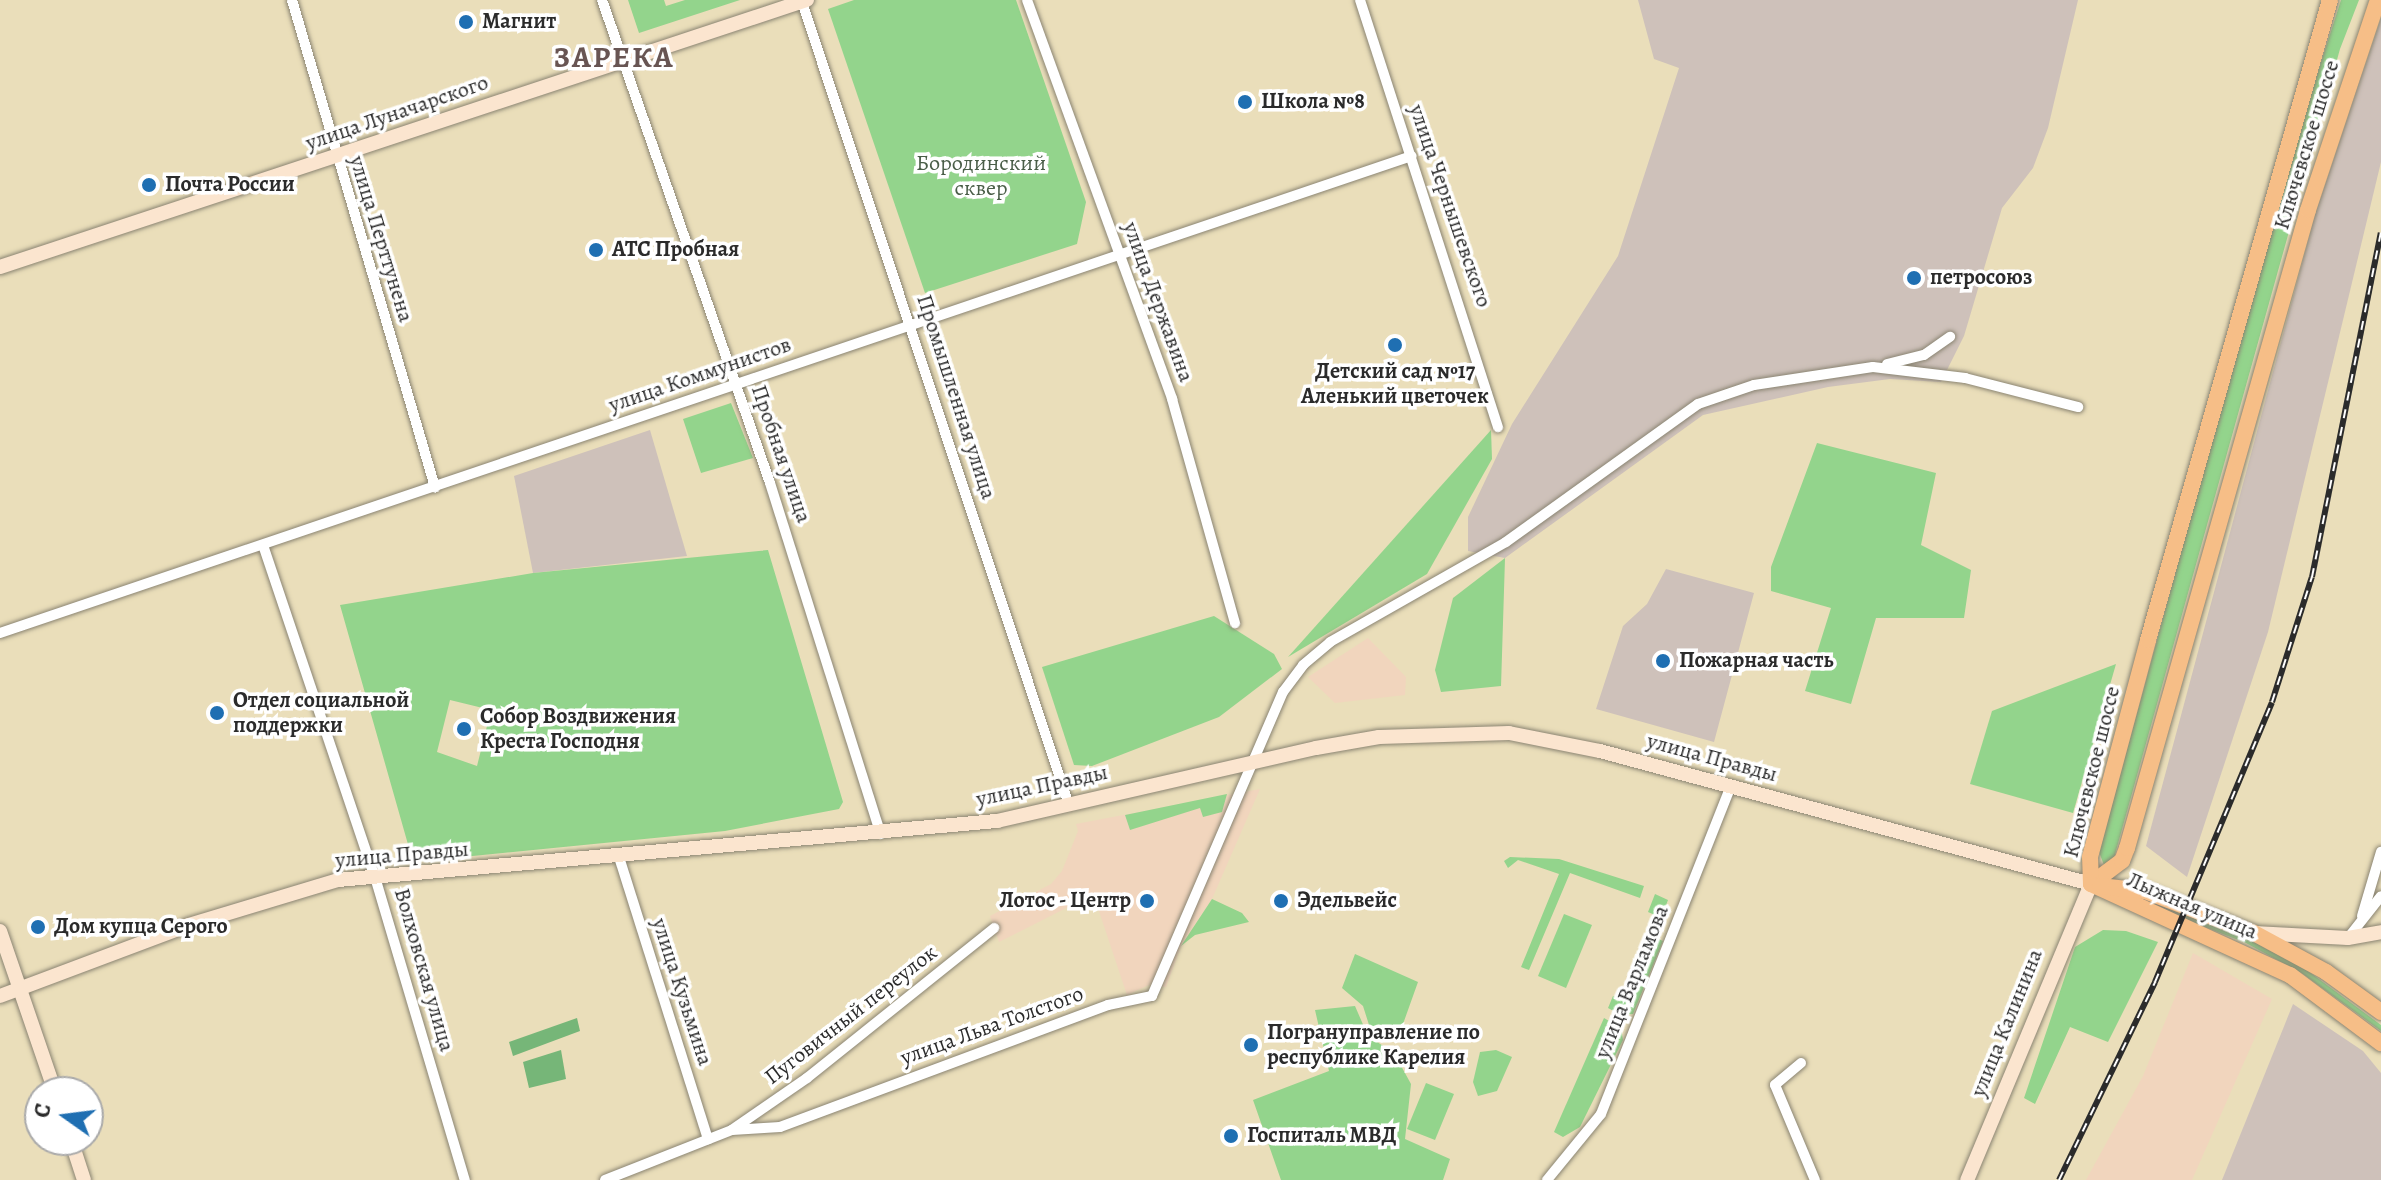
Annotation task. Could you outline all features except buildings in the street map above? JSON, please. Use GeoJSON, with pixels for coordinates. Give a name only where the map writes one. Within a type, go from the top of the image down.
{"type":"FeatureCollection","features":[{"type":"Feature","properties":{"kind":"main road","name":"Ключевское шоссе"},"geometry":{"type":"LineString","coordinates":[[2091,884],[2090,857],[2148,640],[2330,0]]}},
{"type":"Feature","properties":{"kind":"main road","name":"Ключевское шоссе"},"geometry":{"type":"LineString","coordinates":[[2091,884],[2122,861],[2127,848],[2308,210],[2378,0]]}},
{"type":"Feature","properties":{"kind":"main road","name":"улица Луначарского"},"geometry":{"type":"LineString","coordinates":[[0,267],[804,1]]}},
{"type":"Feature","properties":{"kind":"main road","name":"улица Правды"},"geometry":{"type":"LineString","coordinates":[[0,996],[274,898],[338,880],[881,834],[997,821],[1252,761],[1379,737],[1509,733],[1731,786],[2091,884]]}},
{"type":"Feature","properties":{"kind":"main road","name":"Лыжная улица"},"geometry":{"type":"LineString","coordinates":[[2091,884],[2145,891],[2254,933],[2326,972],[2381,1012]]}},
{"type":"Feature","properties":{"kind":"main road","name":"Лыжная улица"},"geometry":{"type":"LineString","coordinates":[[2091,884],[2290,975],[2381,1043]]}},
{"type":"Feature","properties":{"kind":"main road","name":"улица Калинина"},"geometry":{"type":"LineString","coordinates":[[1967,1180],[2091,884]]}},
{"type":"Feature","properties":{"kind":"main road"},"geometry":{"type":"LineString","coordinates":[[0,931],[49,1076]]}},
{"type":"Feature","properties":{"kind":"main road"},"geometry":{"type":"LineString","coordinates":[[2254,933],[2348,938],[2381,932]]}},
{"type":"Feature","properties":{"kind":"main road"},"geometry":{"type":"LineString","coordinates":[[76,1156],[84,1180]]}},
{"type":"Feature","properties":{"kind":"street","name":"улица Перттунена"},"geometry":{"type":"LineString","coordinates":[[292,0],[435,487]]}},
{"type":"Feature","properties":{"kind":"street","name":"Пробная улица"},"geometry":{"type":"LineString","coordinates":[[602,0],[834,674],[881,834]]}},
{"type":"Feature","properties":{"kind":"street","name":"улица Державина"},"geometry":{"type":"LineString","coordinates":[[1027,0],[1088,179],[1120,254],[1174,406],[1235,623]]}},
{"type":"Feature","properties":{"kind":"street","name":"улица Чернышевского"},"geometry":{"type":"LineString","coordinates":[[1360,0],[1498,427]]}},
{"type":"Feature","properties":{"kind":"street","name":"Промышленная улица"},"geometry":{"type":"LineString","coordinates":[[804,1],[1069,805]]}},
{"type":"Feature","properties":{"kind":"street","name":"улица Коммунистов"},"geometry":{"type":"LineString","coordinates":[[0,633],[736,385],[910,322],[1412,156]]}},
{"type":"Feature","properties":{"kind":"street"},"geometry":{"type":"LineString","coordinates":[[1252,761],[1283,692],[1303,665],[1330,642],[1506,542],[1698,404],[1754,385],[1912,360],[1950,337]]}},
{"type":"Feature","properties":{"kind":"street"},"geometry":{"type":"LineString","coordinates":[[1873,367],[1965,378],[2078,407]]}},
{"type":"Feature","properties":{"kind":"street","name":"Волховская улица"},"geometry":{"type":"LineString","coordinates":[[263,545],[375,877],[465,1180]]}},
{"type":"Feature","properties":{"kind":"street","name":"улица Льва Толстого"},"geometry":{"type":"LineString","coordinates":[[605,1180],[732,1130],[780,1127],[1108,1005],[1152,996],[1252,761]]}},
{"type":"Feature","properties":{"kind":"street","name":"улица Варламова"},"geometry":{"type":"LineString","coordinates":[[1547,1180],[1601,1114],[1731,786]]}},
{"type":"Feature","properties":{"kind":"street"},"geometry":{"type":"LineString","coordinates":[[2362,916],[2381,852]]}},
{"type":"Feature","properties":{"kind":"street","name":"улица Кузьмина"},"geometry":{"type":"LineString","coordinates":[[619,857],[708,1139]]}},
{"type":"Feature","properties":{"kind":"street"},"geometry":{"type":"LineString","coordinates":[[2348,938],[2362,916],[2381,896]]}},
{"type":"Feature","properties":{"kind":"street","name":"Пуговичный переулок"},"geometry":{"type":"LineString","coordinates":[[732,1130],[807,1078],[994,928]]}},
{"type":"Feature","properties":{"kind":"street"},"geometry":{"type":"LineString","coordinates":[[1801,1063],[1775,1085],[1815,1180]]}},
{"type":"Feature","properties":{"kind":"shaded area"},"geometry":{"type":"Polygon","coordinates":[[[1638,0],[2078,0],[2048,128],[2033,168],[2002,208],[1964,336],[1941,382],[1890,379],[1828,387],[1703,415],[1505,558],[1468,551],[1468,517],[1512,424],[1618,256],[1679,68],[1654,59],[1638,0]]]}},
{"type":"Feature","properties":{"kind":"shaded area"},"geometry":{"type":"Polygon","coordinates":[[[2381,18],[2381,162],[2268,632],[2187,877],[2146,846],[2315,215],[2381,18]]]}},
{"type":"Feature","properties":{"kind":"shaded area"},"geometry":{"type":"Polygon","coordinates":[[[650,430],[687,556],[533,573],[514,476],[650,430]]]}},
{"type":"Feature","properties":{"kind":"shaded area"},"geometry":{"type":"Polygon","coordinates":[[[1666,569],[1754,593],[1714,742],[1596,709],[1623,626],[1647,604],[1666,569]]]}},
{"type":"Feature","properties":{"kind":"shaded area"},"geometry":{"type":"Polygon","coordinates":[[[1368,638],[1406,677],[1405,695],[1335,703],[1308,677],[1368,638]]]}},
{"type":"Feature","properties":{"kind":"shaded area"},"geometry":{"type":"Polygon","coordinates":[[[1260,789],[1212,899],[1181,946],[1166,987],[1149,985],[1127,995],[1097,905],[1086,898],[999,942],[990,916],[1051,884],[1062,871],[1078,831],[1076,824],[1260,789]]]}},
{"type":"Feature","properties":{"kind":"shaded area"},"geometry":{"type":"Polygon","coordinates":[[[2193,953],[2272,999],[2192,1180],[2086,1180],[2143,1076],[2193,953]]]}},
{"type":"Feature","properties":{"kind":"shaded area"},"geometry":{"type":"Polygon","coordinates":[[[2293,1004],[2363,1051],[2381,1073],[2381,1180],[2222,1180],[2293,1004]]]}},
{"type":"Feature","properties":{"kind":"green space"},"geometry":{"type":"Polygon","coordinates":[[[628,0],[664,0],[666,6],[685,0],[740,0],[639,33],[628,0]]]}},
{"type":"Feature","properties":{"kind":"green space","name":"Бородинский сквер"},"geometry":{"type":"Polygon","coordinates":[[[854,0],[1016,0],[1086,202],[1077,244],[925,293],[828,9],[854,0]]]}},
{"type":"Feature","properties":{"kind":"green space"},"geometry":{"type":"Polygon","coordinates":[[[2341,0],[2359,0],[2340,49],[2114,858],[2104,865],[2099,852],[2281,187],[2341,0]]]}},
{"type":"Feature","properties":{"kind":"green space"},"geometry":{"type":"Polygon","coordinates":[[[731,403],[753,458],[701,473],[683,419],[731,403]]]}},
{"type":"Feature","properties":{"kind":"green space"},"geometry":{"type":"Polygon","coordinates":[[[1491,430],[1492,459],[1427,574],[1288,657],[1491,430]]]}},
{"type":"Feature","properties":{"kind":"green space"},"geometry":{"type":"Polygon","coordinates":[[[1817,443],[1936,473],[1921,545],[1971,570],[1964,618],[1876,618],[1851,704],[1805,691],[1831,608],[1771,591],[1771,567],[1817,443]]]}},
{"type":"Feature","properties":{"kind":"green space"},"geometry":{"type":"Polygon","coordinates":[[[768,550],[843,802],[839,809],[725,831],[413,862],[340,605],[533,573],[768,550]],[[450,700],[437,752],[477,766],[491,710],[450,700]]]}},
{"type":"Feature","properties":{"kind":"green space"},"geometry":{"type":"Polygon","coordinates":[[[1505,558],[1501,686],[1441,692],[1435,670],[1453,598],[1505,558]]]}},
{"type":"Feature","properties":{"kind":"green space"},"geometry":{"type":"Polygon","coordinates":[[[1214,616],[1274,654],[1282,669],[1219,717],[1092,766],[1074,765],[1042,667],[1214,616]]]}},
{"type":"Feature","properties":{"kind":"green space"},"geometry":{"type":"Polygon","coordinates":[[[2116,664],[2073,813],[1970,784],[1992,711],[2116,664]]]}},
{"type":"Feature","properties":{"kind":"green space"},"geometry":{"type":"Polygon","coordinates":[[[1227,794],[1222,812],[1203,817],[1200,808],[1130,830],[1125,815],[1227,794]]]}},
{"type":"Feature","properties":{"kind":"green space"},"geometry":{"type":"Polygon","coordinates":[[[1510,857],[1559,859],[1644,886],[1640,898],[1570,873],[1529,970],[1521,967],[1559,874],[1518,860],[1508,868],[1504,861],[1510,857]]]}},
{"type":"Feature","properties":{"kind":"green space"},"geometry":{"type":"Polygon","coordinates":[[[1655,894],[1668,900],[1654,937],[1663,941],[1633,1014],[1621,1015],[1608,1008],[1613,996],[1622,999],[1657,916],[1648,912],[1655,894]]]}},
{"type":"Feature","properties":{"kind":"green space"},"geometry":{"type":"Polygon","coordinates":[[[1212,899],[1242,913],[1249,922],[1195,935],[1181,946],[1212,899]]]}},
{"type":"Feature","properties":{"kind":"green space"},"geometry":{"type":"Polygon","coordinates":[[[2156,903],[2248,939],[2308,971],[2381,1025],[2381,1031],[2303,974],[2246,943],[2154,907],[2156,903]]]}},
{"type":"Feature","properties":{"kind":"green space"},"geometry":{"type":"Polygon","coordinates":[[[1564,914],[1592,925],[1566,988],[1538,976],[1564,914]]]}},
{"type":"Feature","properties":{"kind":"green space"},"geometry":{"type":"Polygon","coordinates":[[[2103,930],[2126,931],[2158,942],[2108,1042],[2070,1027],[2035,1104],[2024,1098],[2075,947],[2103,930]]]}},
{"type":"Feature","properties":{"kind":"green space"},"geometry":{"type":"Polygon","coordinates":[[[1355,954],[1418,982],[1398,1038],[1370,1028],[1363,1006],[1342,988],[1355,954]]]}},
{"type":"Feature","properties":{"kind":"green space"},"geometry":{"type":"Polygon","coordinates":[[[1355,1006],[1368,1036],[1394,1053],[1411,1084],[1405,1139],[1450,1159],[1443,1180],[1281,1180],[1253,1100],[1329,1071],[1315,1010],[1355,1006]]]}},
{"type":"Feature","properties":{"kind":"green space"},"geometry":{"type":"Polygon","coordinates":[[[577,1018],[580,1031],[513,1056],[509,1042],[577,1018]]]}},
{"type":"Feature","properties":{"kind":"green space"},"geometry":{"type":"Polygon","coordinates":[[[1604,1018],[1621,1028],[1623,1040],[1580,1127],[1563,1137],[1554,1132],[1604,1018]]]}},
{"type":"Feature","properties":{"kind":"green space"},"geometry":{"type":"Polygon","coordinates":[[[561,1050],[566,1079],[529,1088],[523,1062],[561,1050]]]}},
{"type":"Feature","properties":{"kind":"green space"},"geometry":{"type":"Polygon","coordinates":[[[1496,1050],[1512,1057],[1497,1091],[1478,1096],[1473,1082],[1480,1052],[1496,1050]]]}},
{"type":"Feature","properties":{"kind":"green space"},"geometry":{"type":"Polygon","coordinates":[[[1426,1083],[1454,1094],[1435,1140],[1407,1129],[1426,1083]]]}},
{"type":"Feature","properties":{"kind":"railway"},"geometry":{"type":"LineString","coordinates":[[2059,1180],[2155,982],[2272,702],[2312,577],[2381,233]]}},
{"type":"Feature","properties":{"kind":"place","name":"Магнит"},"geometry":{"type":"Point","coordinates":[466,22]}},
{"type":"Feature","properties":{"kind":"place","name":"Школа №8"},"geometry":{"type":"Point","coordinates":[1245,102]}},
{"type":"Feature","properties":{"kind":"place","name":"Почта России"},"geometry":{"type":"Point","coordinates":[149,185]}},
{"type":"Feature","properties":{"kind":"place","name":"АТС Пробная"},"geometry":{"type":"Point","coordinates":[596,250]}},
{"type":"Feature","properties":{"kind":"place","name":"петросоюз"},"geometry":{"type":"Point","coordinates":[1914,278]}},
{"type":"Feature","properties":{"kind":"place","name":"Детский сад №17 Аленький цветочек"},"geometry":{"type":"Point","coordinates":[1395,345]}},
{"type":"Feature","properties":{"kind":"place","name":"Пожарная часть"},"geometry":{"type":"Point","coordinates":[1663,661]}},
{"type":"Feature","properties":{"kind":"place","name":"Отдел социальной поддержки"},"geometry":{"type":"Point","coordinates":[217,713]}},
{"type":"Feature","properties":{"kind":"place","name":"Собор Воздвижения Креста Господня"},"geometry":{"type":"Point","coordinates":[464,729]}},
{"type":"Feature","properties":{"kind":"place","name":"Лотос - Центр"},"geometry":{"type":"Point","coordinates":[1147,901]}},
{"type":"Feature","properties":{"kind":"place","name":"Эдельвейс"},"geometry":{"type":"Point","coordinates":[1281,901]}},
{"type":"Feature","properties":{"kind":"place","name":"Дом купца Серого"},"geometry":{"type":"Point","coordinates":[38,927]}},
{"type":"Feature","properties":{"kind":"place","name":"Погрануправление по республике Карелия"},"geometry":{"type":"Point","coordinates":[1251,1045]}},
{"type":"Feature","properties":{"kind":"place","name":"Госпиталь МВД"},"geometry":{"type":"Point","coordinates":[1231,1136]}},
{"type":"Feature","properties":{"kind":"district","name":"ЗАРЕКА"},"geometry":{"type":"Point","coordinates":[614,57]}}]}
